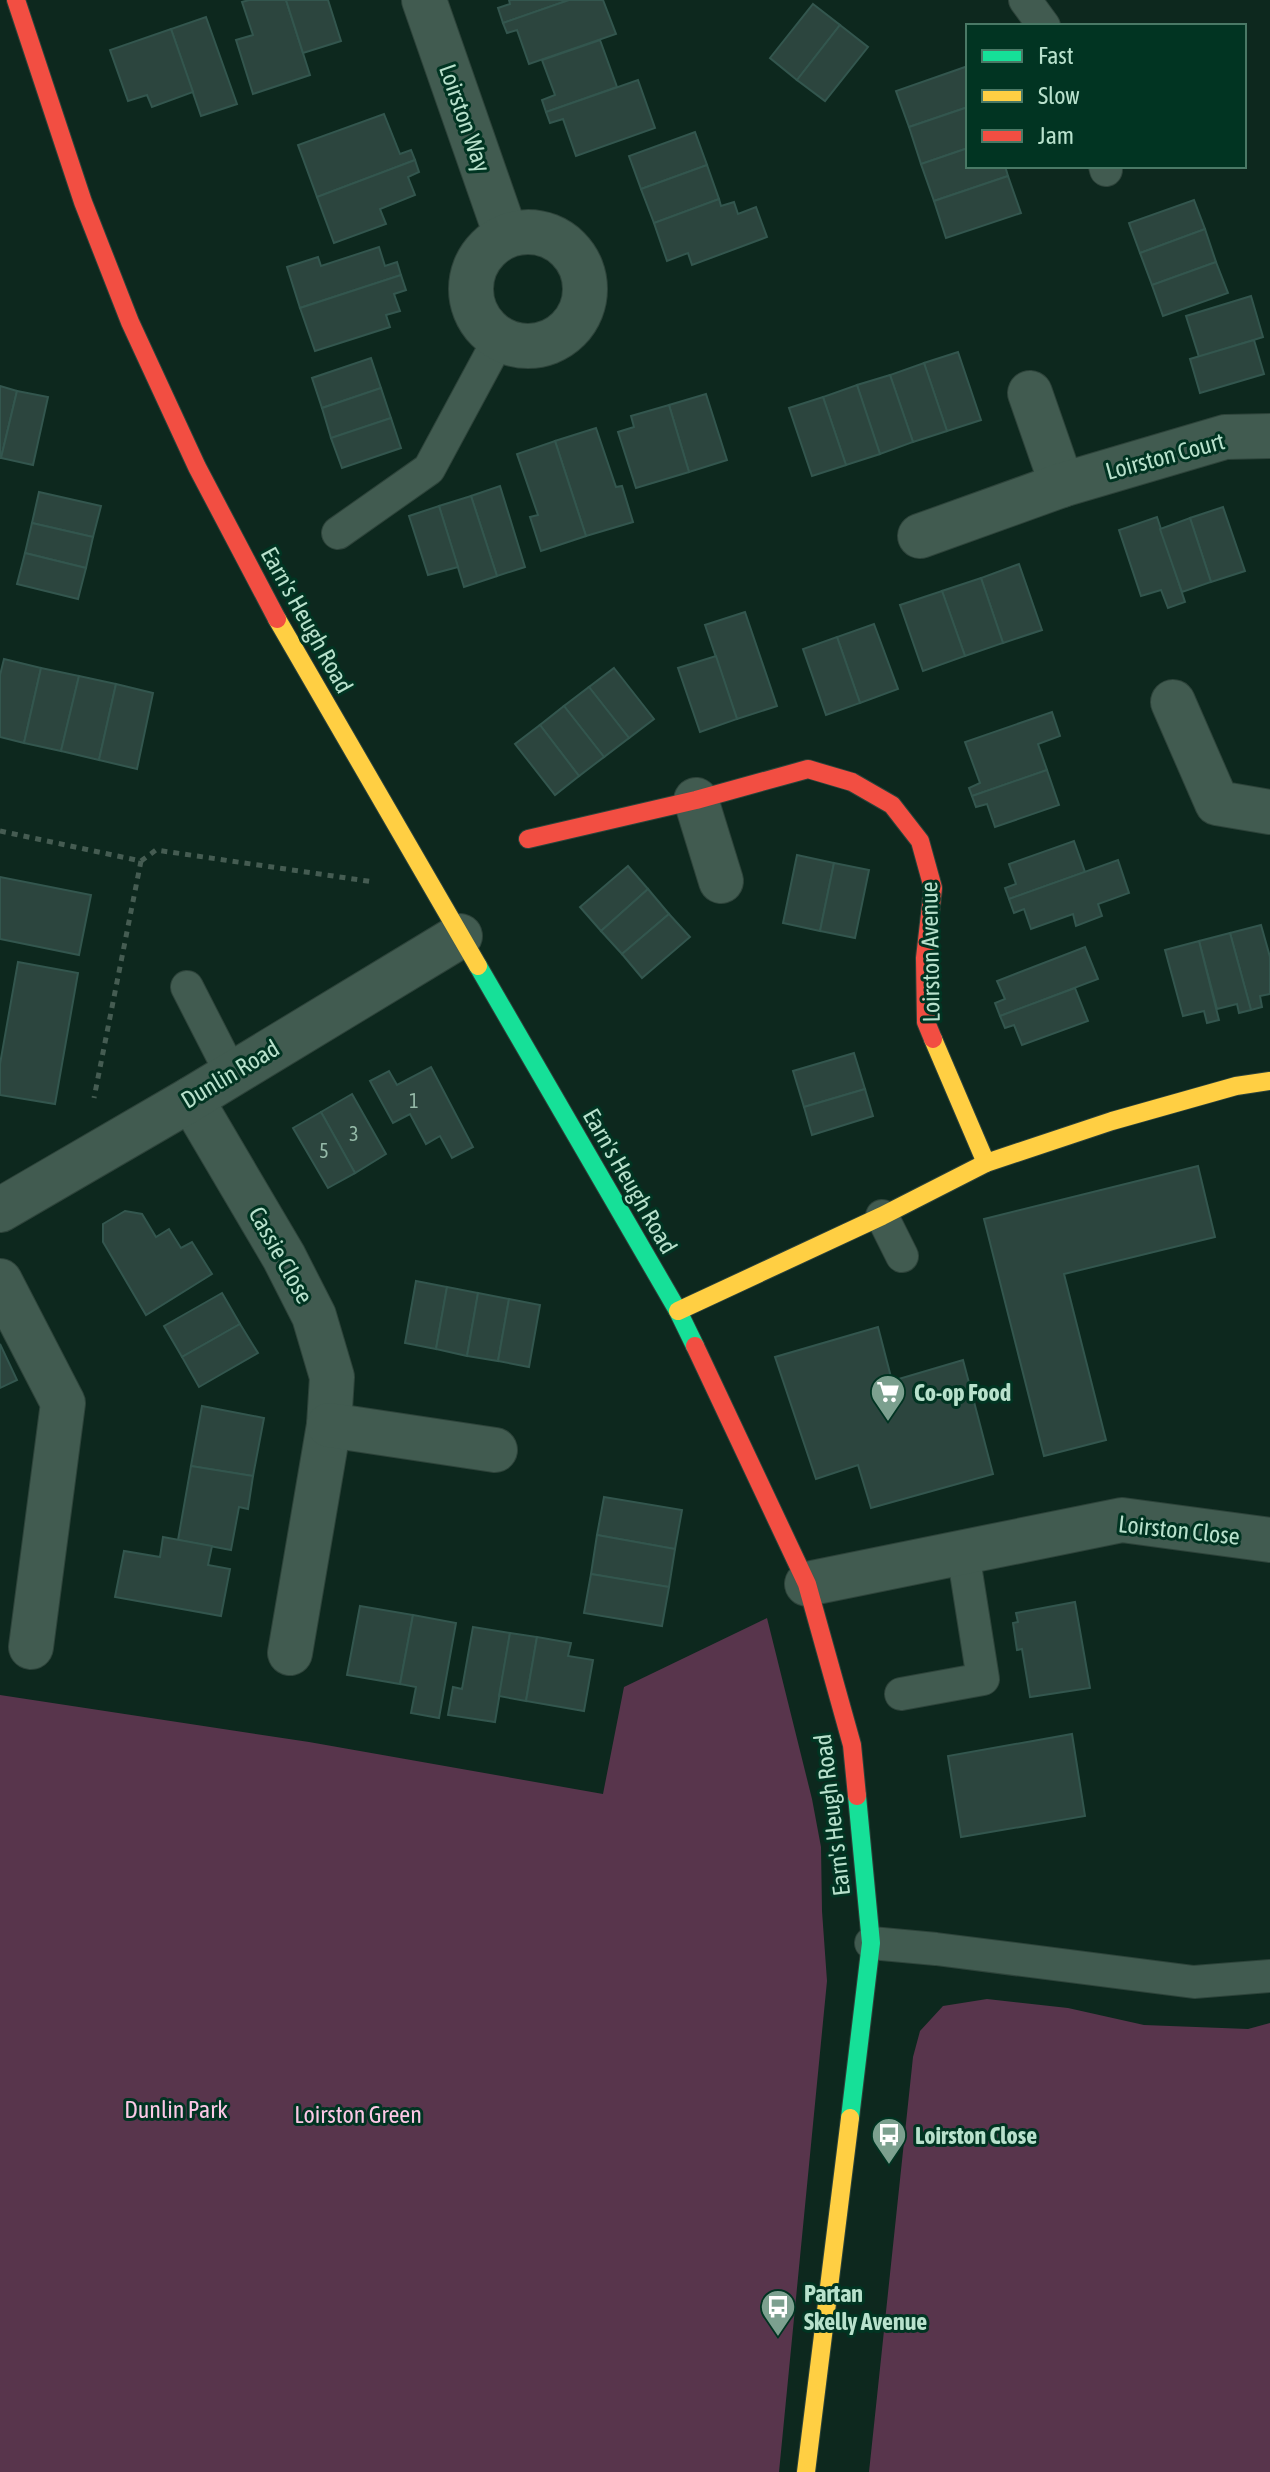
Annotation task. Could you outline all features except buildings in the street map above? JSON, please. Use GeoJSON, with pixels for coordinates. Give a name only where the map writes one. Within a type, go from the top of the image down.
{"type":"FeatureCollection","features":[{"type":"Feature","properties":{"kind":"street","name":"Earn's Heugh Road"},"geometry":{"type":"LineString","coordinates":[[17,0],[83,202],[130,322],[197,467],[269,605],[678,1311],[807,1584],[852,1745],[871,1943],[806,2472]]}},
{"type":"Feature","properties":{"kind":"street","name":"Loirston Way"},"geometry":{"type":"LineString","coordinates":[[424,0],[506,235]]}},
{"type":"Feature","properties":{"kind":"street"},"geometry":{"type":"LineString","coordinates":[[524,231],[544,233],[562,241],[576,255],[584,273],[586,292],[582,311],[571,328],[556,340],[537,346],[517,346],[499,339],[485,328],[475,312],[470,295],[471,276],[478,259],[490,245],[506,235],[524,231]]}},
{"type":"Feature","properties":{"kind":"street"},"geometry":{"type":"LineString","coordinates":[[1030,393],[1062,485]]}},
{"type":"Feature","properties":{"kind":"street","name":"Loirston Court"},"geometry":{"type":"LineString","coordinates":[[920,536],[1062,485],[1225,437],[1270,436]]}},
{"type":"Feature","properties":{"kind":"street"},"geometry":{"type":"LineString","coordinates":[[1173,702],[1217,803],[1270,812]]}},
{"type":"Feature","properties":{"kind":"street","name":"Loirston Avenue"},"geometry":{"type":"LineString","coordinates":[[528,839],[696,800],[808,769],[852,782],[892,805],[920,841],[933,888],[925,958],[926,1022],[986,1163]]}},
{"type":"Feature","properties":{"kind":"street"},"geometry":{"type":"LineString","coordinates":[[696,800],[721,881]]}},
{"type":"Feature","properties":{"kind":"street","name":"Dunlin Road"},"geometry":{"type":"LineString","coordinates":[[0,1210],[460,936]]}},
{"type":"Feature","properties":{"kind":"street"},"geometry":{"type":"LineString","coordinates":[[678,1311],[882,1216],[986,1163],[1112,1121],[1236,1086],[1270,1081]]}},
{"type":"Feature","properties":{"kind":"street","name":"Cassie Close"},"geometry":{"type":"LineString","coordinates":[[191,1099],[284,1257],[314,1316],[332,1377],[329,1425],[290,1653]]}},
{"type":"Feature","properties":{"kind":"street"},"geometry":{"type":"LineString","coordinates":[[0,1281],[63,1403],[31,1647]]}},
{"type":"Feature","properties":{"kind":"street"},"geometry":{"type":"LineString","coordinates":[[329,1425],[495,1450]]}},
{"type":"Feature","properties":{"kind":"street","name":"Loirston Close"},"geometry":{"type":"LineString","coordinates":[[807,1584],[1122,1520],[1270,1540]]}},
{"type":"Feature","properties":{"kind":"lane"},"geometry":{"type":"LineString","coordinates":[[1025,0],[1043,24]]}},
{"type":"Feature","properties":{"kind":"lane"},"geometry":{"type":"LineString","coordinates":[[338,533],[429,469],[499,339]]}},
{"type":"Feature","properties":{"kind":"lane"},"geometry":{"type":"LineString","coordinates":[[187,987],[231,1073]]}},
{"type":"Feature","properties":{"kind":"lane"},"geometry":{"type":"LineString","coordinates":[[882,1216],[902,1256]]}},
{"type":"Feature","properties":{"kind":"lane"},"geometry":{"type":"LineString","coordinates":[[901,1694],[983,1679],[963,1553]]}},
{"type":"Feature","properties":{"kind":"lane"},"geometry":{"type":"LineString","coordinates":[[871,1943],[1194,1982],[1270,1976]]}},
{"type":"Feature","properties":{"kind":"path"},"geometry":{"type":"LineString","coordinates":[[0,831],[141,861]]}},
{"type":"Feature","properties":{"kind":"path"},"geometry":{"type":"LineString","coordinates":[[109,1147],[91,1111],[141,861],[156,850],[434,891]]}},
{"type":"Feature","properties":{"kind":"green space","name":"Loirston Green"},"geometry":{"type":"Polygon","coordinates":[[[767,1618],[821,1847],[827,1981],[779,2472],[0,2472],[0,1695],[309,1742],[603,1794],[624,1687],[767,1618]]]}},
{"type":"Feature","properties":{"kind":"green space"},"geometry":{"type":"Polygon","coordinates":[[[987,1999],[1068,2008],[1144,2025],[1248,2029],[1270,2023],[1270,2472],[869,2472],[913,2057],[920,2031],[943,2006],[987,1999]]]}},
{"type":"Feature","properties":{"kind":"traffic: fast"},"geometry":{"type":"LineString","coordinates":[[478,966],[678,1311],[695,1346]]}},
{"type":"Feature","properties":{"kind":"traffic: fast"},"geometry":{"type":"LineString","coordinates":[[850,2118],[871,1943],[857,1796]]}},
{"type":"Feature","properties":{"kind":"traffic: slow"},"geometry":{"type":"LineString","coordinates":[[277,619],[478,966]]}},
{"type":"Feature","properties":{"kind":"traffic: slow"},"geometry":{"type":"LineString","coordinates":[[933,1039],[986,1163]]}},
{"type":"Feature","properties":{"kind":"traffic: slow"},"geometry":{"type":"LineString","coordinates":[[678,1311],[882,1216],[986,1163],[1112,1121],[1236,1086],[1270,1081]]}},
{"type":"Feature","properties":{"kind":"traffic: slow"},"geometry":{"type":"LineString","coordinates":[[806,2472],[850,2118]]}},
{"type":"Feature","properties":{"kind":"traffic: jam"},"geometry":{"type":"LineString","coordinates":[[16,0],[83,202],[130,322],[197,467],[277,619]]}},
{"type":"Feature","properties":{"kind":"traffic: jam"},"geometry":{"type":"LineString","coordinates":[[528,839],[696,800],[808,769],[852,782],[892,805],[920,841],[933,888],[925,958],[926,1022],[933,1039]]}},
{"type":"Feature","properties":{"kind":"traffic: jam"},"geometry":{"type":"LineString","coordinates":[[695,1346],[807,1584],[852,1745],[857,1796]]}},
{"type":"Feature","properties":{"kind":"place","name":"Co-op Food"},"geometry":{"type":"Point","coordinates":[888,1423]}},
{"type":"Feature","properties":{"kind":"place","name":"Loirston Close"},"geometry":{"type":"Point","coordinates":[889,2166]}},
{"type":"Feature","properties":{"kind":"place","name":"Partan Skelly Avenue"},"geometry":{"type":"Point","coordinates":[778,2338]}},
{"type":"Feature","properties":{"kind":"park label","name":"Dunlin Park"},"geometry":{"type":"Point","coordinates":[176,2109]}}]}
